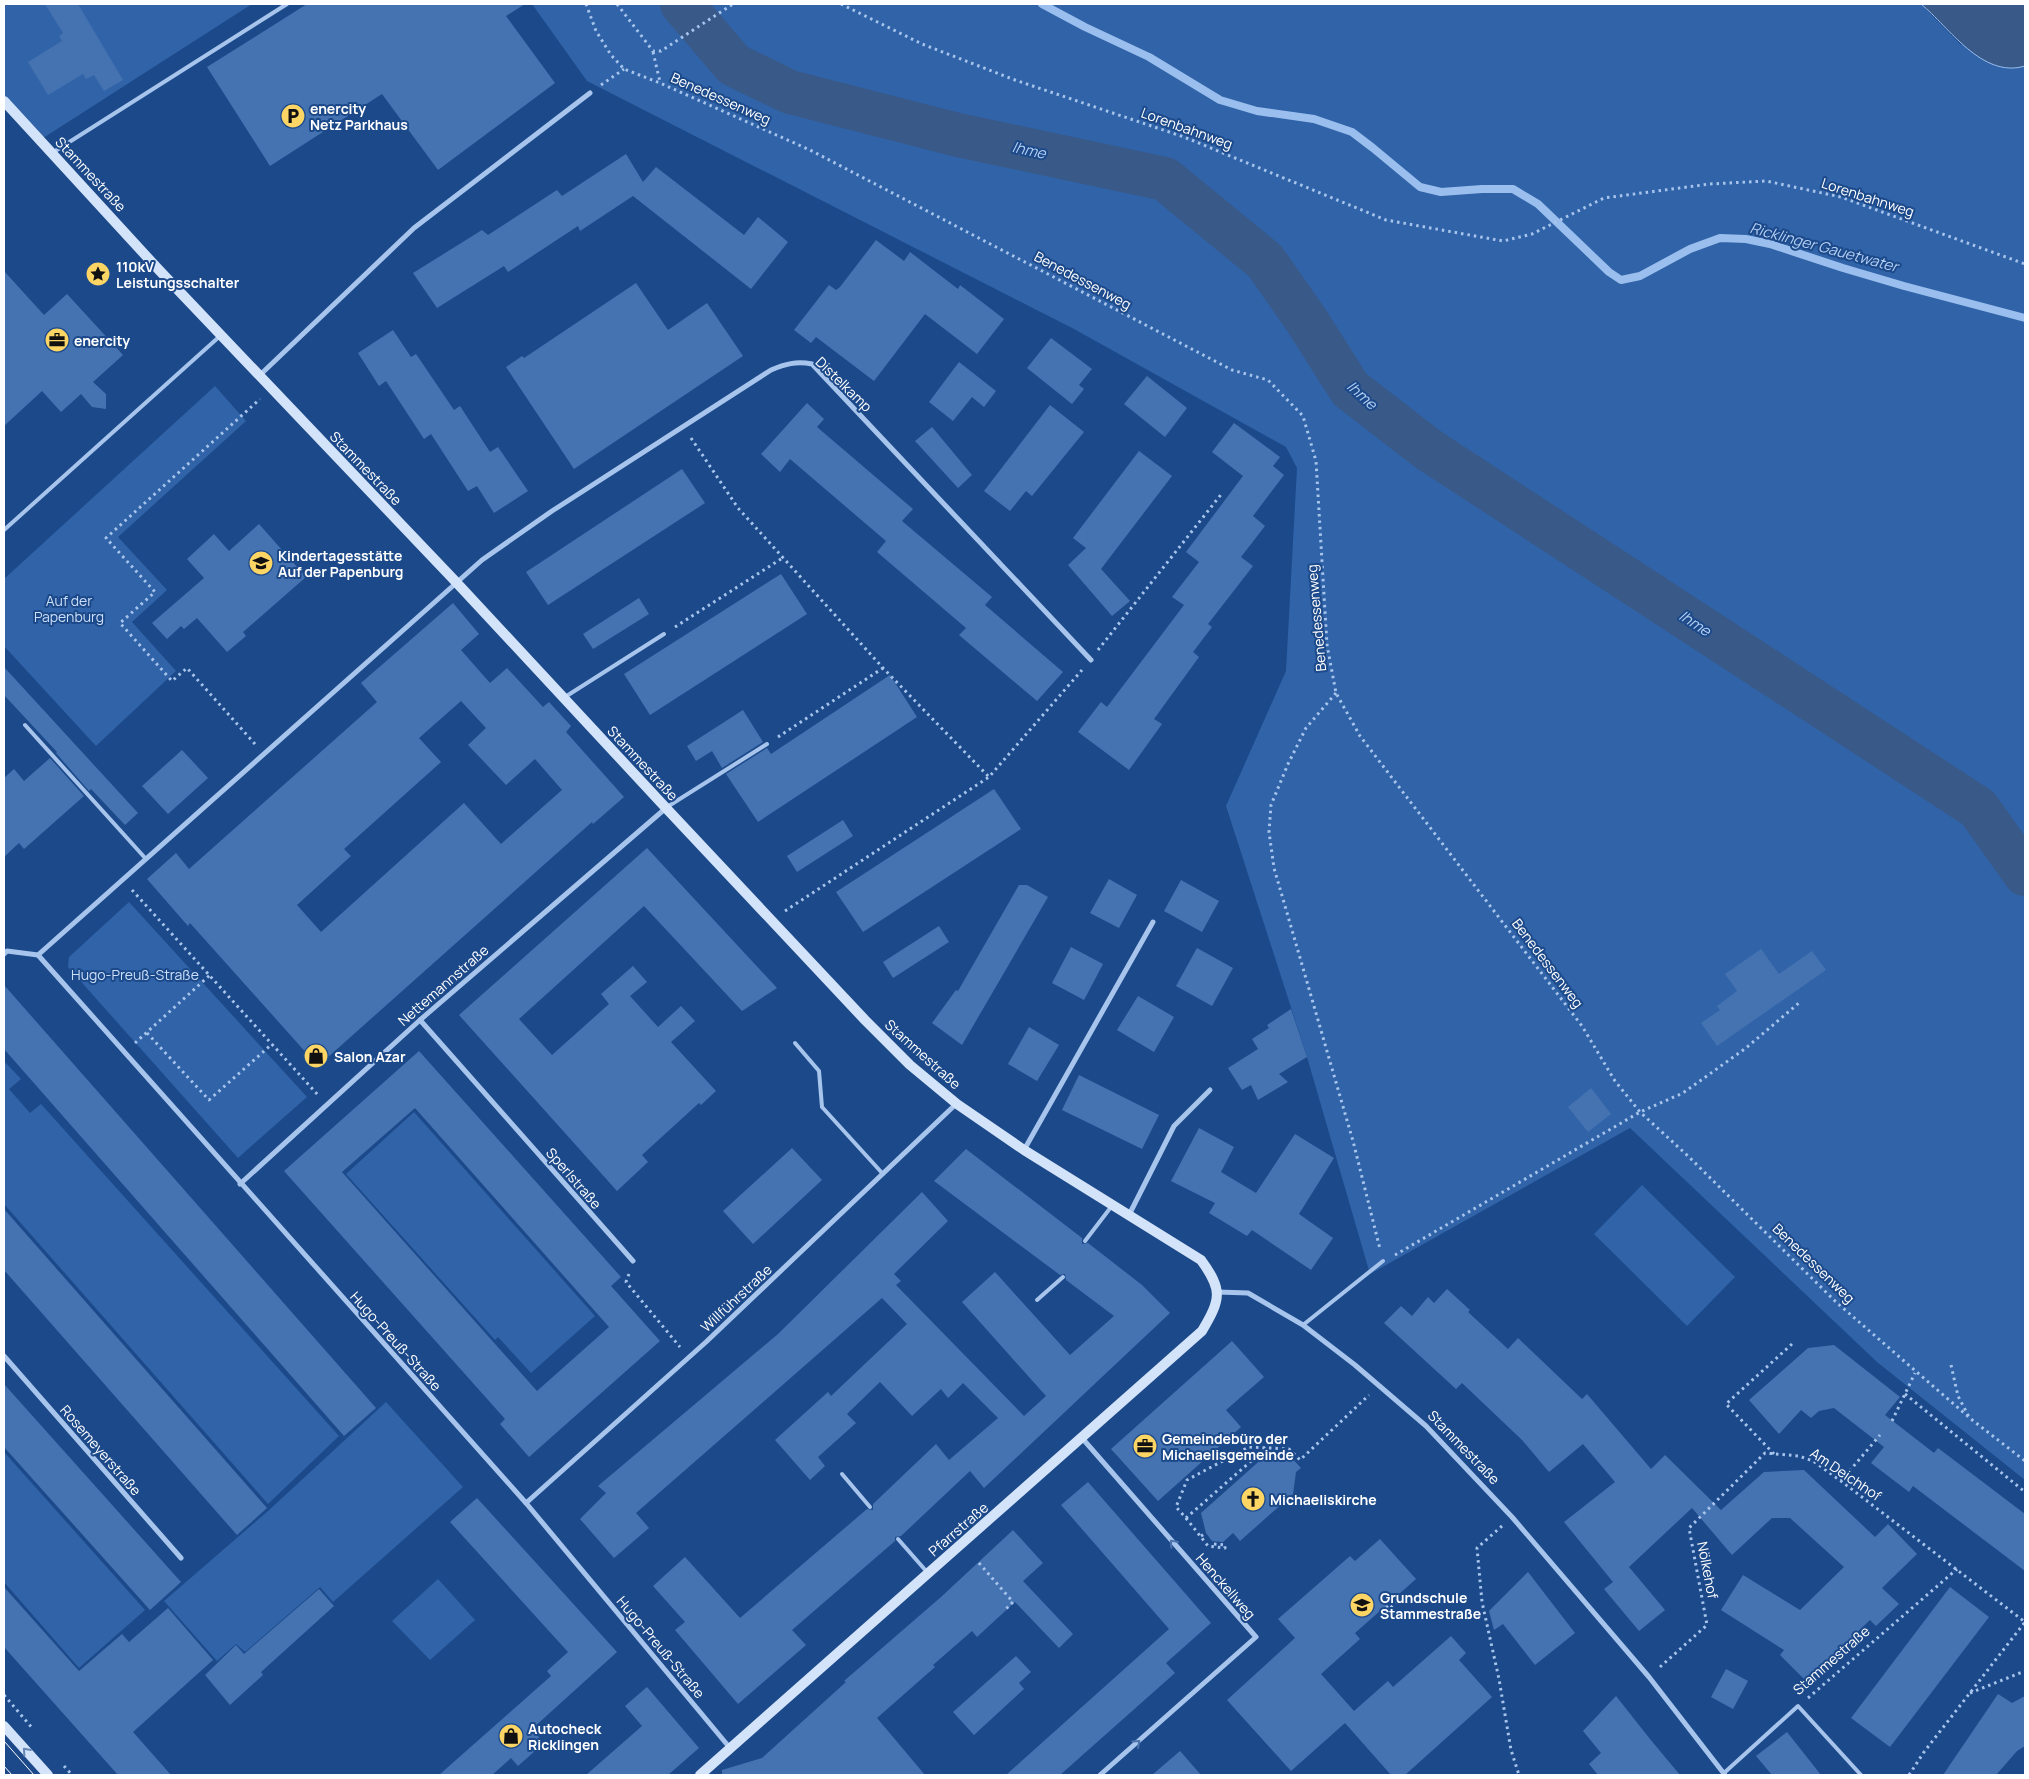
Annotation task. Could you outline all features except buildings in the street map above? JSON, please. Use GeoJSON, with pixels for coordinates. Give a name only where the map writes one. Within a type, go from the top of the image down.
{"type":"FeatureCollection","features":[{"type":"Feature","properties":{"kind":"street"},"geometry":{"type":"LineString","coordinates":[[260,376],[414,228],[590,93]]}},
{"type":"Feature","properties":{"kind":"street","name":"Stammestraße"},"geometry":{"type":"LineString","coordinates":[[4,101],[221,335],[456,582],[865,1020],[910,1065],[957,1104],[1024,1150],[1201,1260],[1212,1275],[1218,1292],[1248,1293],[1303,1325],[1379,1385],[1426,1426],[1512,1517],[1649,1677],[1725,1774]]}},
{"type":"Feature","properties":{"kind":"street","name":"Distelkamp"},"geometry":{"type":"LineString","coordinates":[[456,582],[482,560],[552,511],[771,370],[795,362],[812,364],[1091,660]]}},
{"type":"Feature","properties":{"kind":"street"},"geometry":{"type":"LineString","coordinates":[[4,954],[7,951],[38,955],[456,582]]}},
{"type":"Feature","properties":{"kind":"street","name":"Nettemannstraße"},"geometry":{"type":"LineString","coordinates":[[240,1184],[420,1020],[666,808]]}},
{"type":"Feature","properties":{"kind":"street"},"geometry":{"type":"LineString","coordinates":[[1024,1150],[1153,922]]}},
{"type":"Feature","properties":{"kind":"street","name":"Hugo-Preuß-Straße"},"geometry":{"type":"LineString","coordinates":[[38,955],[526,1503],[730,1748]]}},
{"type":"Feature","properties":{"kind":"street","name":"Sperlstraße"},"geometry":{"type":"LineString","coordinates":[[420,1020],[633,1261]]}},
{"type":"Feature","properties":{"kind":"street"},"geometry":{"type":"LineString","coordinates":[[1129,1215],[1174,1126],[1210,1090]]}},
{"type":"Feature","properties":{"kind":"street","name":"Willführstraße"},"geometry":{"type":"LineString","coordinates":[[526,1503],[688,1357],[957,1104]]}},
{"type":"Feature","properties":{"kind":"street","name":"Pfarrstraße"},"geometry":{"type":"LineString","coordinates":[[700,1775],[1202,1331],[1214,1311],[1218,1292]]}},
{"type":"Feature","properties":{"kind":"street","name":"Rosemeyerstraße"},"geometry":{"type":"LineString","coordinates":[[4,1356],[182,1558]]}},
{"type":"Feature","properties":{"kind":"street","name":"Henckellweg"},"geometry":{"type":"LineString","coordinates":[[1082,1438],[1256,1637],[1100,1775]]}},
{"type":"Feature","properties":{"kind":"street"},"geometry":{"type":"LineString","coordinates":[[4,1726],[48,1775]]}},
{"type":"Feature","properties":{"kind":"lane"},"geometry":{"type":"LineString","coordinates":[[52,153],[288,4]]}},
{"type":"Feature","properties":{"kind":"lane"},"geometry":{"type":"LineString","coordinates":[[4,530],[221,335]]}},
{"type":"Feature","properties":{"kind":"lane"},"geometry":{"type":"LineString","coordinates":[[564,698],[664,634]]}},
{"type":"Feature","properties":{"kind":"lane"},"geometry":{"type":"LineString","coordinates":[[25,725],[146,859]]}},
{"type":"Feature","properties":{"kind":"lane"},"geometry":{"type":"LineString","coordinates":[[666,808],[767,744]]}},
{"type":"Feature","properties":{"kind":"lane"},"geometry":{"type":"LineString","coordinates":[[795,1043],[819,1071],[822,1107],[883,1174]]}},
{"type":"Feature","properties":{"kind":"lane"},"geometry":{"type":"LineString","coordinates":[[1085,1241],[1113,1205]]}},
{"type":"Feature","properties":{"kind":"lane"},"geometry":{"type":"LineString","coordinates":[[1303,1325],[1383,1261]]}},
{"type":"Feature","properties":{"kind":"lane"},"geometry":{"type":"LineString","coordinates":[[1037,1300],[1063,1277]]}},
{"type":"Feature","properties":{"kind":"lane"},"geometry":{"type":"LineString","coordinates":[[842,1474],[870,1507]]}},
{"type":"Feature","properties":{"kind":"lane"},"geometry":{"type":"LineString","coordinates":[[898,1539],[928,1573]]}},
{"type":"Feature","properties":{"kind":"lane"},"geometry":{"type":"LineString","coordinates":[[1798,1706],[1861,1775]]}},
{"type":"Feature","properties":{"kind":"lane","name":"Stammestraße"},"geometry":{"type":"LineString","coordinates":[[1725,1774],[1798,1706]]}},
{"type":"Feature","properties":{"kind":"path","name":"Benedessenweg"},"geometry":{"type":"LineString","coordinates":[[586,4],[596,31],[611,55],[624,69],[660,83],[810,150],[1232,370],[1268,380],[1303,416],[1316,461],[1328,645],[1336,693],[1360,736],[1582,1026],[1615,1081],[1640,1112],[1688,1156],[1836,1302],[1915,1373],[2025,1462]]}},
{"type":"Feature","properties":{"kind":"path"},"geometry":{"type":"LineString","coordinates":[[617,4],[652,51],[660,83]]}},
{"type":"Feature","properties":{"kind":"path"},"geometry":{"type":"LineString","coordinates":[[652,51],[661,50],[733,4]]}},
{"type":"Feature","properties":{"kind":"path","name":"Lorenbahnweg"},"geometry":{"type":"LineString","coordinates":[[841,4],[922,44],[1015,80],[1184,137],[1386,220],[1503,242],[1532,234],[1604,198],[1710,184],[1766,181],[1841,197],[2025,264]]}},
{"type":"Feature","properties":{"kind":"path"},"geometry":{"type":"LineString","coordinates":[[590,93],[624,69]]}},
{"type":"Feature","properties":{"kind":"path"},"geometry":{"type":"LineString","coordinates":[[264,754],[187,668],[172,681],[120,623],[155,592],[106,538],[271,388]]}},
{"type":"Feature","properties":{"kind":"path"},"geometry":{"type":"LineString","coordinates":[[683,427],[738,508],[883,668],[989,777]]}},
{"type":"Feature","properties":{"kind":"path"},"geometry":{"type":"LineString","coordinates":[[772,920],[989,777],[1091,660],[1223,492]]}},
{"type":"Feature","properties":{"kind":"path"},"geometry":{"type":"LineString","coordinates":[[664,634],[784,557]]}},
{"type":"Feature","properties":{"kind":"path"},"geometry":{"type":"LineString","coordinates":[[767,744],[883,668]]}},
{"type":"Feature","properties":{"kind":"path"},"geometry":{"type":"LineString","coordinates":[[1336,693],[1306,728],[1288,764],[1272,805],[1269,832],[1274,868],[1353,1141],[1383,1261],[1640,1112],[1683,1093],[1746,1048],[1800,1002]]}},
{"type":"Feature","properties":{"kind":"path"},"geometry":{"type":"LineString","coordinates":[[123,879],[327,1104]]}},
{"type":"Feature","properties":{"kind":"path"},"geometry":{"type":"LineString","coordinates":[[124,1053],[210,975]]}},
{"type":"Feature","properties":{"kind":"path"},"geometry":{"type":"LineString","coordinates":[[147,1033],[209,1100],[272,1044]]}},
{"type":"Feature","properties":{"kind":"path"},"geometry":{"type":"LineString","coordinates":[[633,1261],[626,1282],[688,1357]]}},
{"type":"Feature","properties":{"kind":"path"},"geometry":{"type":"LineString","coordinates":[[1774,1455],[1726,1404],[1792,1344]]}},
{"type":"Feature","properties":{"kind":"path","name":"Benedessenweg"},"geometry":{"type":"LineString","coordinates":[[1951,1365],[1958,1396],[1970,1419]]}},
{"type":"Feature","properties":{"kind":"path"},"geometry":{"type":"LineString","coordinates":[[1892,1421],[1915,1373]]}},
{"type":"Feature","properties":{"kind":"path"},"geometry":{"type":"LineString","coordinates":[[1214,1544],[1224,1545],[1225,1548],[1208,1546],[1176,1507],[1187,1480],[1249,1446],[1289,1449],[1300,1460],[1379,1385]]}},
{"type":"Feature","properties":{"kind":"path"},"geometry":{"type":"LineString","coordinates":[[1905,1394],[2025,1492]]}},
{"type":"Feature","properties":{"kind":"path"},"geometry":{"type":"LineString","coordinates":[[1841,1481],[1880,1435]]}},
{"type":"Feature","properties":{"kind":"path"},"geometry":{"type":"LineString","coordinates":[[1186,1518],[1266,1448]]}},
{"type":"Feature","properties":{"kind":"path","name":"Nölkehof"},"geometry":{"type":"LineString","coordinates":[[1649,1677],[1707,1625],[1688,1528],[1765,1453],[1774,1455]]}},
{"type":"Feature","properties":{"kind":"path","name":"Am Deichhof"},"geometry":{"type":"LineString","coordinates":[[1774,1455],[1799,1456],[1813,1461],[2025,1622],[1924,1752],[1909,1775]]}},
{"type":"Feature","properties":{"kind":"path"},"geometry":{"type":"LineString","coordinates":[[1503,1525],[1478,1548],[1482,1602],[1499,1679],[1511,1750],[1519,1775]]}},
{"type":"Feature","properties":{"kind":"path"},"geometry":{"type":"LineString","coordinates":[[1201,1536],[1206,1533]]}},
{"type":"Feature","properties":{"kind":"path"},"geometry":{"type":"LineString","coordinates":[[979,1563],[1014,1602],[1004,1611]]}},
{"type":"Feature","properties":{"kind":"path","name":"Stammestraße"},"geometry":{"type":"LineString","coordinates":[[1798,1706],[1957,1569]]}},
{"type":"Feature","properties":{"kind":"path"},"geometry":{"type":"LineString","coordinates":[[1386,1606],[1389,1610],[1398,1601]]}},
{"type":"Feature","properties":{"kind":"path"},"geometry":{"type":"LineString","coordinates":[[1970,1693],[2025,1671]]}},
{"type":"Feature","properties":{"kind":"green space"},"geometry":{"type":"Polygon","coordinates":[[[4,4],[252,4],[40,140],[4,101],[4,4]]]}},
{"type":"Feature","properties":{"kind":"green space"},"geometry":{"type":"Polygon","coordinates":[[[532,4],[1921,4],[1960,44],[2022,67],[2025,66],[2025,1480],[1877,1362],[1630,1128],[1370,1274],[1307,1057],[1226,806],[1286,671],[1297,468],[1286,447],[1074,329],[587,81],[532,4]]]}},
{"type":"Feature","properties":{"kind":"green space","name":"Auf der Papenburg"},"geometry":{"type":"Polygon","coordinates":[[[215,386],[246,421],[118,537],[167,590],[132,622],[176,671],[96,746],[4,646],[4,579],[215,386]]]}},
{"type":"Feature","properties":{"kind":"green space"},"geometry":{"type":"Polygon","coordinates":[[[129,902],[307,1097],[238,1158],[68,967],[69,957],[129,902]]]}},
{"type":"Feature","properties":{"kind":"green space"},"geometry":{"type":"Polygon","coordinates":[[[4,1061],[21,1079],[9,1089],[30,1113],[41,1104],[339,1436],[268,1504],[4,1204],[4,1061]]]}},
{"type":"Feature","properties":{"kind":"green space"},"geometry":{"type":"Polygon","coordinates":[[[414,1112],[595,1316],[531,1373],[498,1337],[495,1340],[346,1174],[414,1112]]]}},
{"type":"Feature","properties":{"kind":"green space"},"geometry":{"type":"Polygon","coordinates":[[[1642,1185],[1735,1277],[1687,1326],[1594,1234],[1642,1185]]]}},
{"type":"Feature","properties":{"kind":"green space"},"geometry":{"type":"Polygon","coordinates":[[[386,1402],[463,1487],[333,1602],[320,1587],[245,1652],[236,1644],[217,1661],[164,1601],[268,1511],[386,1402]]]}},
{"type":"Feature","properties":{"kind":"green space"},"geometry":{"type":"Polygon","coordinates":[[[4,1452],[145,1610],[79,1668],[4,1582],[4,1452]]]}},
{"type":"Feature","properties":{"kind":"green space"},"geometry":{"type":"Polygon","coordinates":[[[438,1579],[475,1620],[430,1660],[392,1621],[438,1579]]]}},
{"type":"Feature","properties":{"kind":"shaded area"},"geometry":{"type":"Polygon","coordinates":[[[1921,4],[2025,4],[2025,66],[2009,68],[1995,65],[1981,58],[1967,49],[1921,4]]]}},
{"type":"Feature","properties":{"kind":"waterway","name":"Ihme"},"geometry":{"type":"LineString","coordinates":[[682,4],[734,65],[790,92],[958,135],[1165,179],[1265,261],[1307,321],[1350,389],[1429,450],[1978,808],[2025,874]]}},
{"type":"Feature","properties":{"kind":"waterway","name":"Ricklinger Gauetwater"},"geometry":{"type":"LineString","coordinates":[[1042,4],[1085,27],[1149,57],[1220,100],[1257,111],[1314,119],[1352,132],[1420,187],[1441,192],[1513,189],[1538,204],[1609,272],[1621,280],[1640,276],[1690,249],[1720,238],[1746,239],[1770,244],[1904,286],[2025,318]]}},
{"type":"Feature","properties":{"kind":"tram line"},"geometry":{"type":"LineString","coordinates":[[4,1741],[34,1775]]}},
{"type":"Feature","properties":{"kind":"tram line"},"geometry":{"type":"LineString","coordinates":[[4,1766],[12,1775]]}},
{"type":"Feature","properties":{"kind":"place","name":"enercity Netz Parkhaus"},"geometry":{"type":"Point","coordinates":[293,116]}},
{"type":"Feature","properties":{"kind":"place","name":"110kV Leistungsschalter"},"geometry":{"type":"Point","coordinates":[98,274]}},
{"type":"Feature","properties":{"kind":"place","name":"enercity"},"geometry":{"type":"Point","coordinates":[57,340]}},
{"type":"Feature","properties":{"kind":"place","name":"Kindertagesstätte Auf der Papenburg"},"geometry":{"type":"Point","coordinates":[261,563]}},
{"type":"Feature","properties":{"kind":"place","name":"Salon Azar"},"geometry":{"type":"Point","coordinates":[316,1056]}},
{"type":"Feature","properties":{"kind":"place","name":"Gemeindebüro der Michaelisgemeinde"},"geometry":{"type":"Point","coordinates":[1145,1446]}},
{"type":"Feature","properties":{"kind":"place","name":"Michaeliskirche"},"geometry":{"type":"Point","coordinates":[1253,1499]}},
{"type":"Feature","properties":{"kind":"place","name":"Grundschule Stammestraße"},"geometry":{"type":"Point","coordinates":[1362,1605]}},
{"type":"Feature","properties":{"kind":"place","name":"Autocheck Ricklingen"},"geometry":{"type":"Point","coordinates":[511,1736]}}]}
